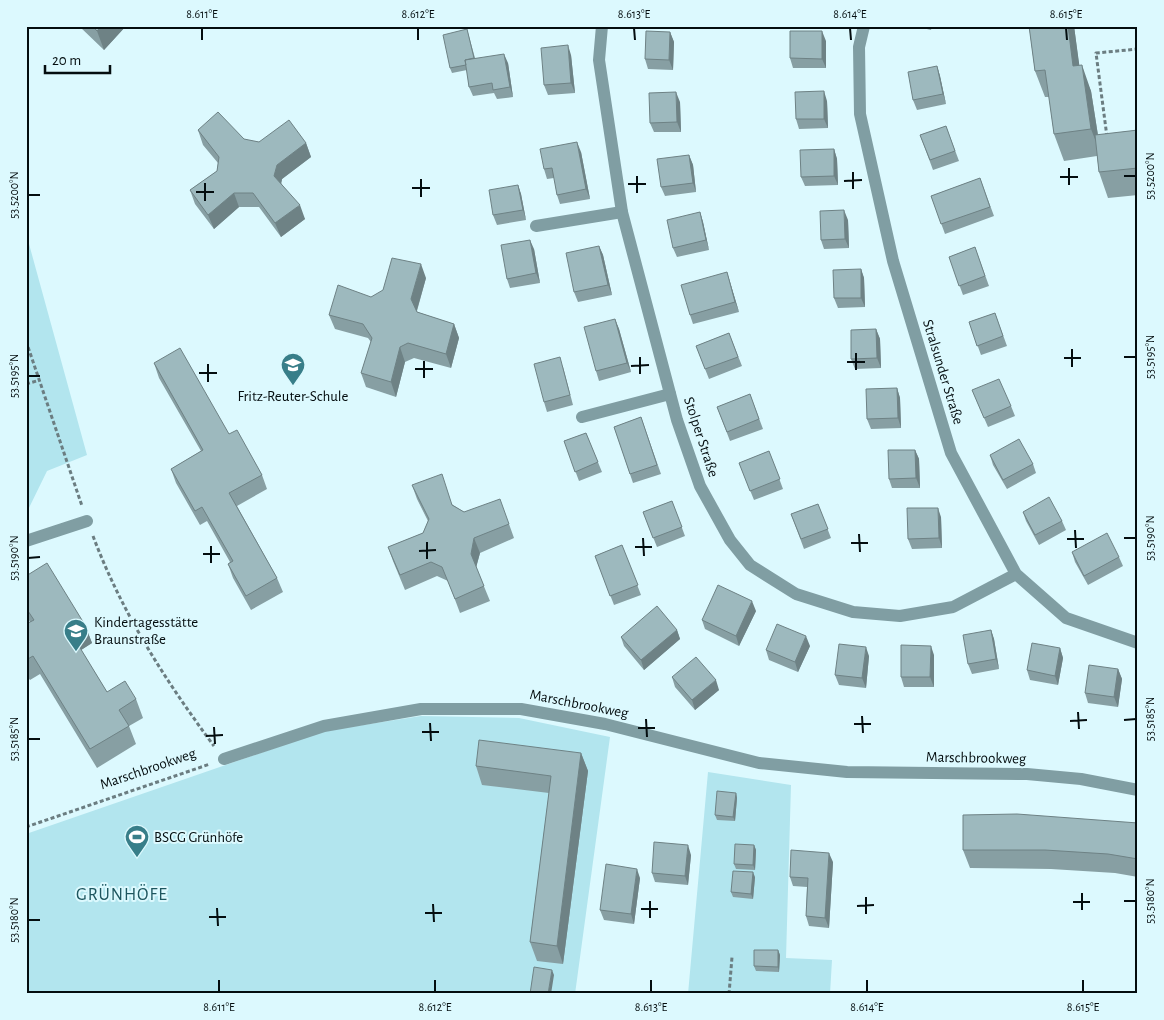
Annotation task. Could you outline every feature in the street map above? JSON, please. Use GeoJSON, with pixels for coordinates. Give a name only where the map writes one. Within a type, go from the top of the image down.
{"type":"FeatureCollection","features":[{"type":"Feature","properties":{"kind":"street","name":"Stolper Straße"},"geometry":{"type":"LineString","coordinates":[[602,26],[599,60],[622,212],[670,394],[700,486],[730,540],[750,565],[796,594],[854,612],[900,616],[953,607],[1016,574]]}},
{"type":"Feature","properties":{"kind":"street","name":"Stralsunder Straße"},"geometry":{"type":"LineString","coordinates":[[864,26],[859,47],[860,114],[892,261],[951,453],[1016,574],[1066,618],[1138,643]]}},
{"type":"Feature","properties":{"kind":"street"},"geometry":{"type":"LineString","coordinates":[[536,226],[622,212]]}},
{"type":"Feature","properties":{"kind":"street"},"geometry":{"type":"LineString","coordinates":[[582,417],[670,394]]}},
{"type":"Feature","properties":{"kind":"street"},"geometry":{"type":"LineString","coordinates":[[26,542],[87,521]]}},
{"type":"Feature","properties":{"kind":"street","name":"Marschbrookweg"},"geometry":{"type":"LineString","coordinates":[[224,759],[324,726],[402,712],[421,709],[521,709],[604,724],[759,763],[847,772],[1028,774],[1081,779],[1138,790]]}},
{"type":"Feature","properties":{"kind":"path"},"geometry":{"type":"LineString","coordinates":[[1108,145],[1096,53],[1138,49]]}},
{"type":"Feature","properties":{"kind":"path"},"geometry":{"type":"LineString","coordinates":[[26,341],[87,521],[133,626],[165,678],[224,759]]}},
{"type":"Feature","properties":{"kind":"path"},"geometry":{"type":"LineString","coordinates":[[26,384],[40,380]]}},
{"type":"Feature","properties":{"kind":"path","name":"Marschbrookweg"},"geometry":{"type":"LineString","coordinates":[[26,827],[224,759]]}},
{"type":"Feature","properties":{"kind":"path"},"geometry":{"type":"LineString","coordinates":[[729,994],[732,957]]}},
{"type":"Feature","properties":{"kind":"shaded area"},"geometry":{"type":"Polygon","coordinates":[[[26,233],[87,455],[47,471],[26,514],[26,233]]]}},
{"type":"Feature","properties":{"kind":"shaded area","name":"BSCG Grünhöfe"},"geometry":{"type":"Polygon","coordinates":[[[421,716],[519,718],[610,737],[575,994],[26,994],[26,834],[324,731],[421,716]]]}},
{"type":"Feature","properties":{"kind":"shaded area"},"geometry":{"type":"Polygon","coordinates":[[[708,772],[791,785],[786,958],[832,960],[830,994],[688,994],[708,772]]]}},
{"type":"Feature","properties":{"kind":"building"},"geometry":{"type":"Polygon","coordinates":[[[92,26],[102,26],[97,31],[92,26]]]}},
{"type":"Feature","properties":{"kind":"building"},"geometry":{"type":"Polygon","coordinates":[[[1029,26],[1068,26],[1073,66],[1082,65],[1091,129],[1054,134],[1045,70],[1035,71],[1029,26]]]}},
{"type":"Feature","properties":{"kind":"building"},"geometry":{"type":"Polygon","coordinates":[[[467,29],[474,58],[465,60],[466,65],[450,68],[443,35],[467,29]]]}},
{"type":"Feature","properties":{"kind":"building"},"geometry":{"type":"Polygon","coordinates":[[[646,31],[670,32],[669,60],[645,59],[646,31]]]}},
{"type":"Feature","properties":{"kind":"building"},"geometry":{"type":"Polygon","coordinates":[[[790,31],[822,31],[822,59],[790,58],[790,31]]]}},
{"type":"Feature","properties":{"kind":"building"},"geometry":{"type":"Polygon","coordinates":[[[568,45],[571,83],[544,85],[541,48],[568,45]]]}},
{"type":"Feature","properties":{"kind":"building"},"geometry":{"type":"Polygon","coordinates":[[[504,54],[510,87],[493,90],[492,83],[469,87],[465,60],[504,54]]]}},
{"type":"Feature","properties":{"kind":"building"},"geometry":{"type":"Polygon","coordinates":[[[937,66],[943,94],[913,100],[908,72],[937,66]]]}},
{"type":"Feature","properties":{"kind":"building"},"geometry":{"type":"Polygon","coordinates":[[[824,91],[824,119],[796,119],[795,92],[824,91]]]}},
{"type":"Feature","properties":{"kind":"building"},"geometry":{"type":"Polygon","coordinates":[[[676,92],[677,122],[650,123],[649,93],[676,92]]]}},
{"type":"Feature","properties":{"kind":"building"},"geometry":{"type":"Polygon","coordinates":[[[218,112],[244,139],[259,142],[289,120],[306,143],[277,165],[274,176],[300,205],[275,223],[253,193],[234,193],[208,215],[190,190],[217,171],[219,157],[198,130],[218,112]]]}},
{"type":"Feature","properties":{"kind":"building"},"geometry":{"type":"Polygon","coordinates":[[[946,126],[955,151],[930,160],[920,135],[946,126]]]}},
{"type":"Feature","properties":{"kind":"building"},"geometry":{"type":"Polygon","coordinates":[[[1138,130],[1138,168],[1099,172],[1095,135],[1138,130]]]}},
{"type":"Feature","properties":{"kind":"building"},"geometry":{"type":"Polygon","coordinates":[[[577,142],[586,189],[557,195],[552,168],[544,169],[540,149],[577,142]]]}},
{"type":"Feature","properties":{"kind":"building"},"geometry":{"type":"Polygon","coordinates":[[[834,149],[834,176],[801,177],[800,150],[834,149]]]}},
{"type":"Feature","properties":{"kind":"building"},"geometry":{"type":"Polygon","coordinates":[[[689,155],[693,183],[661,187],[657,159],[689,155]]]}},
{"type":"Feature","properties":{"kind":"building"},"geometry":{"type":"Polygon","coordinates":[[[980,178],[990,207],[941,224],[931,196],[980,178]]]}},
{"type":"Feature","properties":{"kind":"building"},"geometry":{"type":"Polygon","coordinates":[[[518,185],[523,210],[493,215],[489,190],[518,185]]]}},
{"type":"Feature","properties":{"kind":"building"},"geometry":{"type":"Polygon","coordinates":[[[844,210],[845,239],[821,240],[820,211],[844,210]]]}},
{"type":"Feature","properties":{"kind":"building"},"geometry":{"type":"Polygon","coordinates":[[[700,212],[706,240],[673,248],[667,220],[700,212]]]}},
{"type":"Feature","properties":{"kind":"building"},"geometry":{"type":"Polygon","coordinates":[[[530,240],[536,273],[507,279],[501,245],[530,240]]]}},
{"type":"Feature","properties":{"kind":"building"},"geometry":{"type":"Polygon","coordinates":[[[599,246],[608,285],[574,292],[566,253],[599,246]]]}},
{"type":"Feature","properties":{"kind":"building"},"geometry":{"type":"Polygon","coordinates":[[[975,247],[985,276],[959,286],[949,257],[975,247]]]}},
{"type":"Feature","properties":{"kind":"building"},"geometry":{"type":"Polygon","coordinates":[[[392,258],[421,264],[411,299],[417,312],[454,324],[446,354],[408,343],[400,347],[391,382],[361,373],[372,338],[363,324],[329,315],[338,285],[371,297],[383,290],[392,258]]]}},
{"type":"Feature","properties":{"kind":"building"},"geometry":{"type":"Polygon","coordinates":[[[861,269],[861,298],[834,298],[833,270],[861,269]]]}},
{"type":"Feature","properties":{"kind":"building"},"geometry":{"type":"Polygon","coordinates":[[[727,272],[735,302],[690,315],[681,285],[727,272]]]}},
{"type":"Feature","properties":{"kind":"building"},"geometry":{"type":"Polygon","coordinates":[[[995,313],[1003,336],[977,346],[969,322],[995,313]]]}},
{"type":"Feature","properties":{"kind":"building"},"geometry":{"type":"Polygon","coordinates":[[[615,319],[627,363],[596,371],[584,327],[615,319]]]}},
{"type":"Feature","properties":{"kind":"building"},"geometry":{"type":"Polygon","coordinates":[[[876,329],[877,358],[851,359],[851,330],[876,329]]]}},
{"type":"Feature","properties":{"kind":"building"},"geometry":{"type":"Polygon","coordinates":[[[729,333],[738,357],[705,369],[696,346],[729,333]]]}},
{"type":"Feature","properties":{"kind":"building"},"geometry":{"type":"Polygon","coordinates":[[[180,348],[229,434],[237,430],[262,475],[229,493],[277,578],[246,596],[228,564],[233,561],[202,507],[195,511],[171,469],[203,450],[154,363],[180,348]]]}},
{"type":"Feature","properties":{"kind":"building"},"geometry":{"type":"Polygon","coordinates":[[[560,357],[570,395],[544,402],[534,364],[560,357]]]}},
{"type":"Feature","properties":{"kind":"building"},"geometry":{"type":"Polygon","coordinates":[[[999,379],[1011,406],[984,418],[972,390],[999,379]]]}},
{"type":"Feature","properties":{"kind":"building"},"geometry":{"type":"Polygon","coordinates":[[[897,388],[898,418],[867,419],[866,389],[897,388]]]}},
{"type":"Feature","properties":{"kind":"building"},"geometry":{"type":"Polygon","coordinates":[[[750,394],[759,419],[727,432],[717,407],[750,394]]]}},
{"type":"Feature","properties":{"kind":"building"},"geometry":{"type":"Polygon","coordinates":[[[641,417],[657,465],[630,474],[614,427],[641,417]]]}},
{"type":"Feature","properties":{"kind":"building"},"geometry":{"type":"Polygon","coordinates":[[[586,433],[598,462],[575,472],[564,441],[586,433]]]}},
{"type":"Feature","properties":{"kind":"building"},"geometry":{"type":"Polygon","coordinates":[[[1019,439],[1033,464],[1003,480],[990,455],[1019,439]]]}},
{"type":"Feature","properties":{"kind":"building"},"geometry":{"type":"Polygon","coordinates":[[[888,450],[915,450],[916,478],[889,479],[888,450]]]}},
{"type":"Feature","properties":{"kind":"building"},"geometry":{"type":"Polygon","coordinates":[[[769,451],[780,479],[750,491],[739,463],[769,451]]]}},
{"type":"Feature","properties":{"kind":"building"},"geometry":{"type":"Polygon","coordinates":[[[442,474],[452,505],[464,512],[500,499],[509,524],[474,538],[471,554],[484,586],[455,599],[442,567],[431,562],[400,575],[388,547],[423,533],[429,519],[412,485],[442,474]]]}},
{"type":"Feature","properties":{"kind":"building"},"geometry":{"type":"Polygon","coordinates":[[[1049,497],[1062,521],[1035,535],[1023,512],[1049,497]]]}},
{"type":"Feature","properties":{"kind":"building"},"geometry":{"type":"Polygon","coordinates":[[[672,501],[682,527],[653,538],[643,512],[672,501]]]}},
{"type":"Feature","properties":{"kind":"building"},"geometry":{"type":"Polygon","coordinates":[[[818,504],[828,529],[801,539],[791,514],[818,504]]]}},
{"type":"Feature","properties":{"kind":"building"},"geometry":{"type":"Polygon","coordinates":[[[907,508],[938,508],[939,538],[908,539],[907,508]]]}},
{"type":"Feature","properties":{"kind":"building"},"geometry":{"type":"Polygon","coordinates":[[[1107,533],[1119,557],[1084,576],[1072,552],[1107,533]]]}},
{"type":"Feature","properties":{"kind":"building"},"geometry":{"type":"Polygon","coordinates":[[[622,545],[638,585],[610,596],[595,556],[622,545]]]}},
{"type":"Feature","properties":{"kind":"building"},"geometry":{"type":"Polygon","coordinates":[[[47,563],[85,625],[71,633],[107,692],[125,681],[136,699],[119,710],[129,726],[90,749],[33,656],[26,660],[26,624],[34,620],[26,608],[26,576],[47,563]]]}},
{"type":"Feature","properties":{"kind":"building"},"geometry":{"type":"Polygon","coordinates":[[[718,585],[752,601],[736,636],[702,620],[718,585]]]}},
{"type":"Feature","properties":{"kind":"building"},"geometry":{"type":"Polygon","coordinates":[[[657,606],[677,630],[641,660],[621,637],[657,606]]]}},
{"type":"Feature","properties":{"kind":"building"},"geometry":{"type":"Polygon","coordinates":[[[777,624],[806,636],[795,662],[766,650],[777,624]]]}},
{"type":"Feature","properties":{"kind":"building"},"geometry":{"type":"Polygon","coordinates":[[[991,630],[996,659],[968,664],[963,635],[991,630]]]}},
{"type":"Feature","properties":{"kind":"building"},"geometry":{"type":"Polygon","coordinates":[[[1032,643],[1060,648],[1055,676],[1027,670],[1032,643]]]}},
{"type":"Feature","properties":{"kind":"building"},"geometry":{"type":"Polygon","coordinates":[[[839,644],[866,647],[862,678],[835,675],[839,644]]]}},
{"type":"Feature","properties":{"kind":"building"},"geometry":{"type":"Polygon","coordinates":[[[901,645],[931,646],[930,677],[901,677],[901,645]]]}},
{"type":"Feature","properties":{"kind":"building"},"geometry":{"type":"Polygon","coordinates":[[[696,657],[716,680],[692,700],[672,677],[696,657]]]}},
{"type":"Feature","properties":{"kind":"building"},"geometry":{"type":"Polygon","coordinates":[[[1089,665],[1118,669],[1114,697],[1085,693],[1089,665]]]}},
{"type":"Feature","properties":{"kind":"building"},"geometry":{"type":"Polygon","coordinates":[[[479,740],[581,753],[557,946],[530,942],[551,776],[476,766],[479,740]]]}},
{"type":"Feature","properties":{"kind":"building"},"geometry":{"type":"Polygon","coordinates":[[[717,791],[736,793],[733,817],[715,815],[717,791]]]}},
{"type":"Feature","properties":{"kind":"building"},"geometry":{"type":"Polygon","coordinates":[[[1017,814],[1138,823],[1138,859],[1108,854],[1045,850],[963,850],[963,815],[1017,814]]]}},
{"type":"Feature","properties":{"kind":"building"},"geometry":{"type":"Polygon","coordinates":[[[654,842],[688,845],[685,876],[652,873],[654,842]]]}},
{"type":"Feature","properties":{"kind":"building"},"geometry":{"type":"Polygon","coordinates":[[[735,844],[754,845],[753,865],[734,864],[735,844]]]}},
{"type":"Feature","properties":{"kind":"building"},"geometry":{"type":"Polygon","coordinates":[[[791,850],[829,853],[825,918],[806,916],[808,878],[790,877],[791,850]]]}},
{"type":"Feature","properties":{"kind":"building"},"geometry":{"type":"Polygon","coordinates":[[[606,864],[637,869],[631,914],[600,910],[606,864]]]}},
{"type":"Feature","properties":{"kind":"building"},"geometry":{"type":"Polygon","coordinates":[[[733,871],[753,872],[751,894],[731,892],[733,871]]]}},
{"type":"Feature","properties":{"kind":"building"},"geometry":{"type":"Polygon","coordinates":[[[754,950],[778,950],[778,967],[754,966],[754,950]]]}},
{"type":"Feature","properties":{"kind":"building"},"geometry":{"type":"Polygon","coordinates":[[[534,967],[552,970],[548,994],[530,994],[534,967]]]}},
{"type":"Feature","properties":{"kind":"place","name":"Fritz-Reuter-Schule"},"geometry":{"type":"Point","coordinates":[293,386]}},
{"type":"Feature","properties":{"kind":"place","name":"Kindertagesstätte Braunstraße"},"geometry":{"type":"Point","coordinates":[76,652]}},
{"type":"Feature","properties":{"kind":"place","name":"BSCG Grünhöfe"},"geometry":{"type":"Point","coordinates":[137,858]}},
{"type":"Feature","properties":{"kind":"district","name":"GRÜNHÖFE"},"geometry":{"type":"Point","coordinates":[122,895]}}]}
